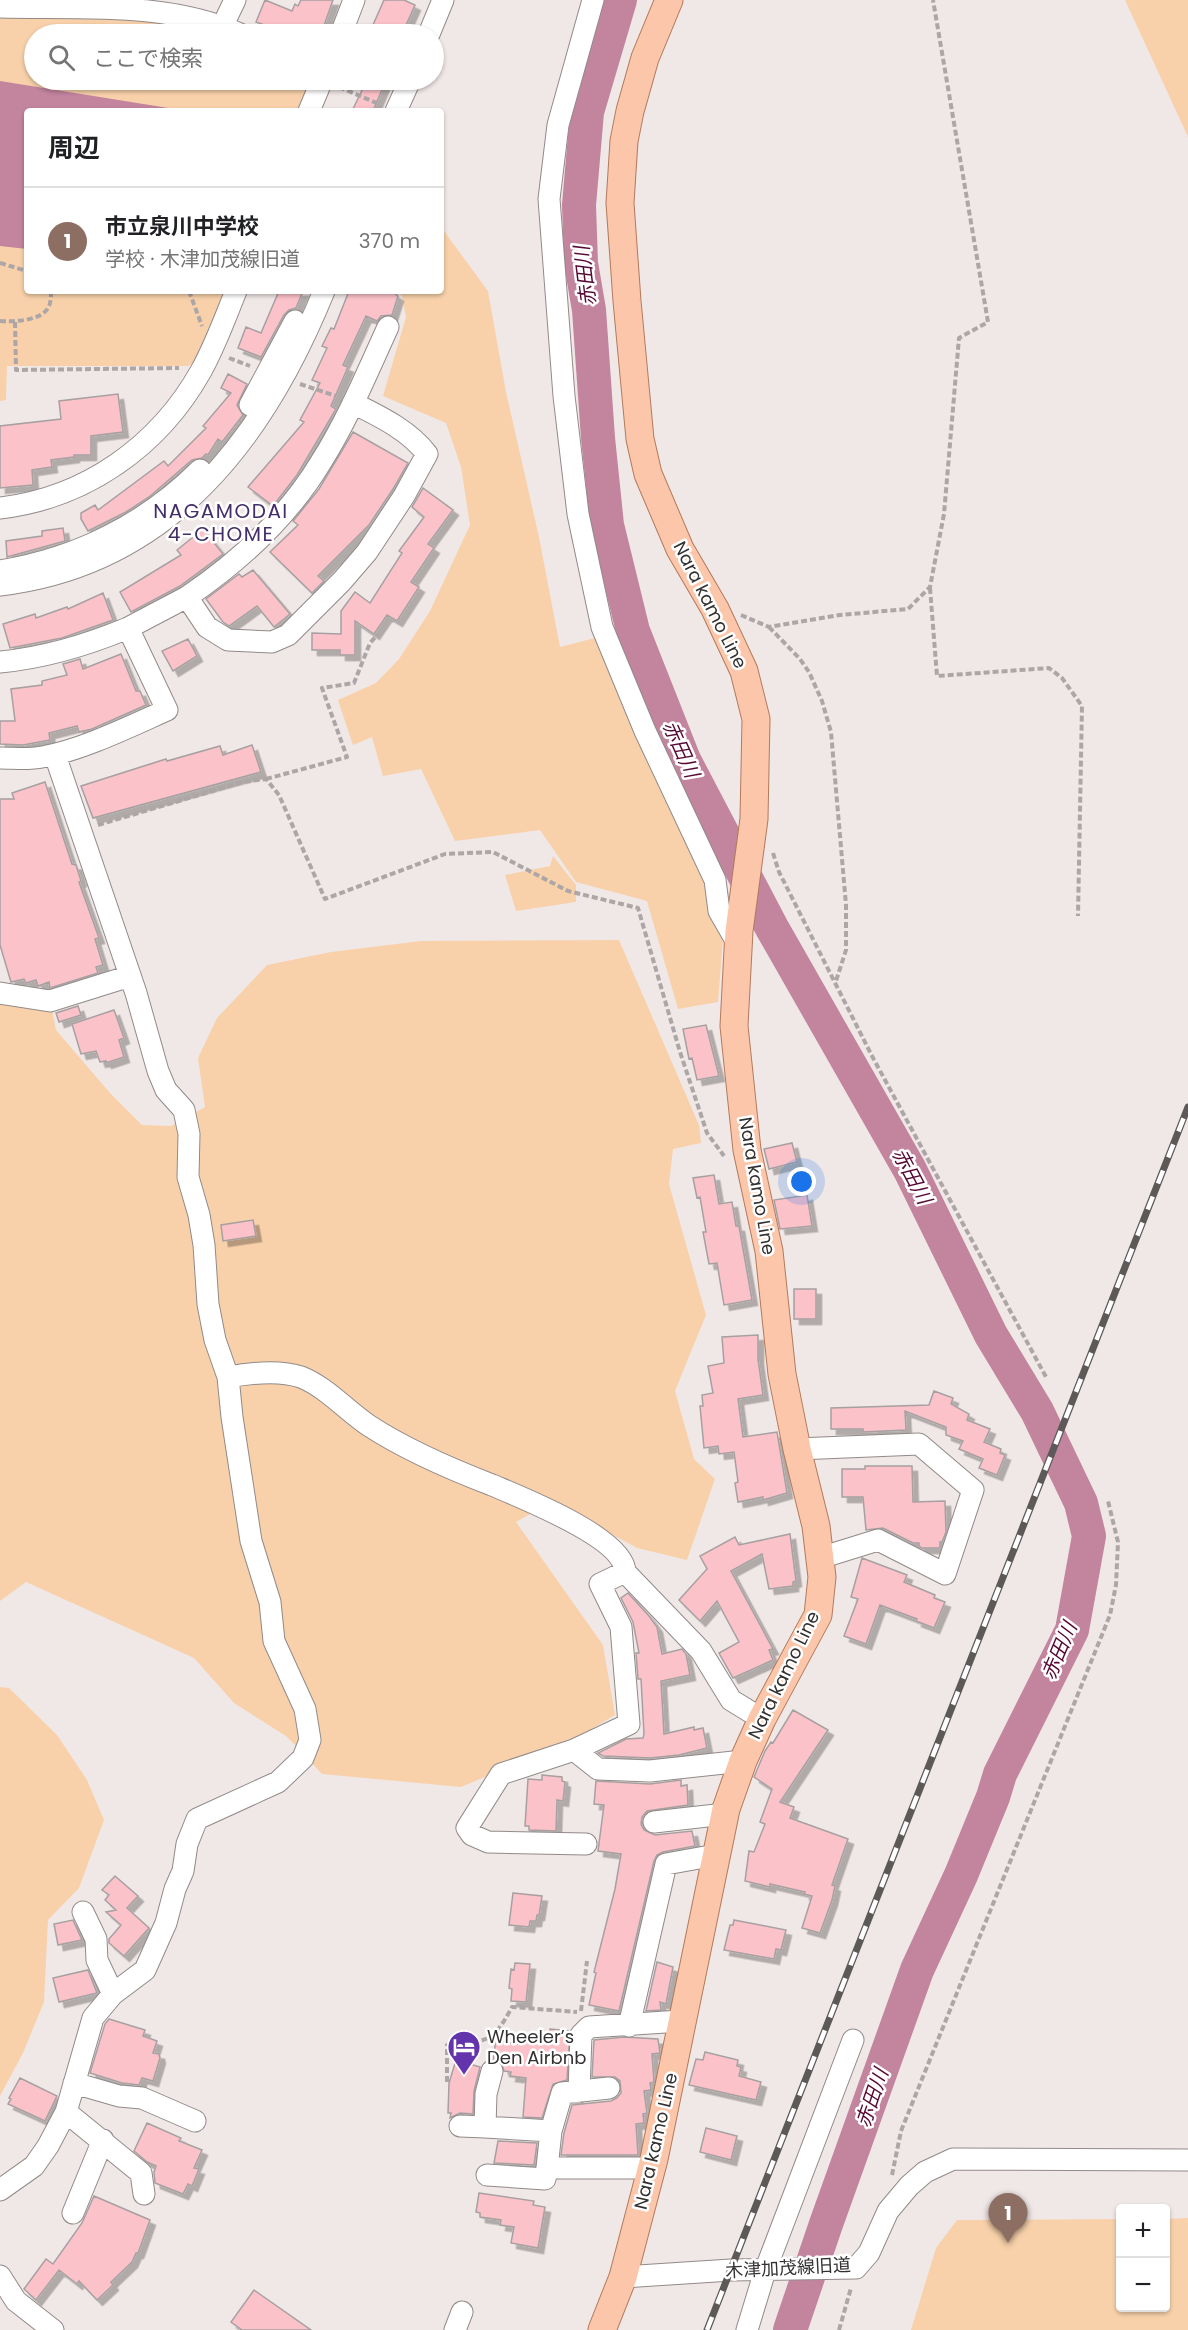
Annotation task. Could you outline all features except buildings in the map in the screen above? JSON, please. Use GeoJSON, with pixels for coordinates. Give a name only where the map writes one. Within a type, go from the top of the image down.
{"type":"FeatureCollection","features":[{"type":"Feature","properties":{"kind":"main road","name":"Nara kamo Line"},"geometry":{"type":"LineString","coordinates":[[602,2330],[623,2277],[652,2168],[725,1814],[743,1761],[762,1719],[818,1615],[822,1576],[816,1526],[782,1374],[769,1251],[747,1150],[734,1026],[738,938],[754,819],[757,738],[754,703],[744,671],[715,609],[680,549],[648,474],[640,439],[621,235],[621,171],[630,111],[645,58],[669,0]]}},
{"type":"Feature","properties":{"kind":"street"},"geometry":{"type":"LineString","coordinates":[[232,24],[236,0]]}},
{"type":"Feature","properties":{"kind":"street"},"geometry":{"type":"LineString","coordinates":[[345,24],[354,0]]}},
{"type":"Feature","properties":{"kind":"street"},"geometry":{"type":"LineString","coordinates":[[418,24],[429,0]]}},
{"type":"Feature","properties":{"kind":"street"},"geometry":{"type":"LineString","coordinates":[[433,24],[443,0]]}},
{"type":"Feature","properties":{"kind":"street"},"geometry":{"type":"LineString","coordinates":[[593,0],[558,125],[549,199],[564,396],[578,514],[602,627],[645,731],[715,880],[718,911],[738,938]]}},
{"type":"Feature","properties":{"kind":"street"},"geometry":{"type":"LineString","coordinates":[[0,7],[140,11],[186,16],[210,24]]}},
{"type":"Feature","properties":{"kind":"street"},"geometry":{"type":"LineString","coordinates":[[311,108],[322,90]]}},
{"type":"Feature","properties":{"kind":"street"},"geometry":{"type":"LineString","coordinates":[[388,108],[393,90]]}},
{"type":"Feature","properties":{"kind":"street"},"geometry":{"type":"LineString","coordinates":[[389,108],[402,90]]}},
{"type":"Feature","properties":{"kind":"street"},"geometry":{"type":"LineString","coordinates":[[0,508],[38,501],[63,493],[110,469],[159,429],[187,394],[201,371],[235,294]]}},
{"type":"Feature","properties":{"kind":"street"},"geometry":{"type":"LineString","coordinates":[[0,571],[51,560],[81,549],[119,531],[164,502],[188,482],[225,442],[246,412],[308,294]]}},
{"type":"Feature","properties":{"kind":"street"},"geometry":{"type":"LineString","coordinates":[[0,585],[49,576],[109,555],[163,523],[188,502],[231,455],[256,421],[292,358],[323,294]]}},
{"type":"Feature","properties":{"kind":"street"},"geometry":{"type":"LineString","coordinates":[[0,662],[74,647],[128,628],[187,597],[234,563],[279,519],[321,464],[353,403],[388,327]]}},
{"type":"Feature","properties":{"kind":"street"},"geometry":{"type":"LineString","coordinates":[[187,597],[207,627],[228,640],[272,642],[288,635],[342,581],[387,525],[427,454],[418,441],[374,413],[353,403]]}},
{"type":"Feature","properties":{"kind":"street"},"geometry":{"type":"LineString","coordinates":[[0,758],[38,758],[55,755],[129,728],[167,710],[128,628]]}},
{"type":"Feature","properties":{"kind":"street"},"geometry":{"type":"LineString","coordinates":[[0,2190],[34,2166],[48,2146],[66,2112],[93,2018],[113,1994],[145,1970],[166,1923],[175,1889],[183,1871],[187,1845],[197,1818],[278,1782],[303,1758],[310,1740],[305,1709],[274,1641],[270,1602],[251,1541],[228,1377],[215,1340],[208,1304],[204,1245],[199,1215],[188,1177],[189,1134],[184,1110],[166,1090],[158,1071],[130,976],[55,755]]}},
{"type":"Feature","properties":{"kind":"street"},"geometry":{"type":"LineString","coordinates":[[0,993],[50,1001],[130,976]]}},
{"type":"Feature","properties":{"kind":"street"},"geometry":{"type":"LineString","coordinates":[[228,1377],[283,1373],[302,1377],[321,1388],[369,1425],[475,1478],[542,1505],[585,1529],[621,1558],[625,1572],[700,1651],[731,1700],[762,1719]]}},
{"type":"Feature","properties":{"kind":"street"},"geometry":{"type":"LineString","coordinates":[[797,1449],[919,1444],[973,1490],[945,1574],[878,1540],[820,1558]]}},
{"type":"Feature","properties":{"kind":"street"},"geometry":{"type":"LineString","coordinates":[[586,1845],[488,1842],[472,1835],[467,1828],[501,1774],[574,1750],[629,1724],[621,1627],[600,1584],[625,1572]]}},
{"type":"Feature","properties":{"kind":"street"},"geometry":{"type":"LineString","coordinates":[[574,1750],[598,1769],[650,1771],[743,1761]]}},
{"type":"Feature","properties":{"kind":"street"},"geometry":{"type":"LineString","coordinates":[[654,1822],[725,1814]]}},
{"type":"Feature","properties":{"kind":"street"},"geometry":{"type":"LineString","coordinates":[[629,2026],[666,1864],[716,1855]]}},
{"type":"Feature","properties":{"kind":"street"},"geometry":{"type":"LineString","coordinates":[[83,1912],[96,1939],[97,1960],[113,1994]]}},
{"type":"Feature","properties":{"kind":"street"},"geometry":{"type":"LineString","coordinates":[[579,2092],[581,2035],[585,2020],[629,2026],[681,2021]]}},
{"type":"Feature","properties":{"kind":"street"},"geometry":{"type":"LineString","coordinates":[[747,2330],[765,2271],[853,2040]]}},
{"type":"Feature","properties":{"kind":"street"},"geometry":{"type":"LineString","coordinates":[[485,2127],[486,2094],[492,2071]]}},
{"type":"Feature","properties":{"kind":"street"},"geometry":{"type":"LineString","coordinates":[[74,2083],[119,2096],[141,2098],[195,2121]]}},
{"type":"Feature","properties":{"kind":"street"},"geometry":{"type":"LineString","coordinates":[[487,2175],[546,2179],[551,2131],[562,2092],[609,2088]]}},
{"type":"Feature","properties":{"kind":"street"},"geometry":{"type":"LineString","coordinates":[[66,2112],[141,2173],[144,2194]]}},
{"type":"Feature","properties":{"kind":"street"},"geometry":{"type":"LineString","coordinates":[[460,2126],[551,2131]]}},
{"type":"Feature","properties":{"kind":"street"},"geometry":{"type":"LineString","coordinates":[[73,2213],[103,2140]]}},
{"type":"Feature","properties":{"kind":"street","name":"木津加茂線旧道"},"geometry":{"type":"LineString","coordinates":[[623,2277],[731,2270],[847,2268],[869,2253],[888,2211],[909,2186],[925,2172],[953,2158],[1188,2160]]}},
{"type":"Feature","properties":{"kind":"street"},"geometry":{"type":"LineString","coordinates":[[547,2168],[652,2168]]}},
{"type":"Feature","properties":{"kind":"street"},"geometry":{"type":"LineString","coordinates":[[0,2276],[16,2301],[53,2330]]}},
{"type":"Feature","properties":{"kind":"path"},"geometry":{"type":"LineString","coordinates":[[933,0],[988,322],[959,338],[944,514],[930,588],[937,676],[1049,668],[1062,678],[1082,706],[1078,916]]}},
{"type":"Feature","properties":{"kind":"path"},"geometry":{"type":"LineString","coordinates":[[345,90],[386,108]]}},
{"type":"Feature","properties":{"kind":"path"},"geometry":{"type":"LineString","coordinates":[[0,263],[24,271]]}},
{"type":"Feature","properties":{"kind":"path"},"geometry":{"type":"LineString","coordinates":[[0,321],[15,322],[44,314],[50,305],[51,294]]}},
{"type":"Feature","properties":{"kind":"path"},"geometry":{"type":"LineString","coordinates":[[190,294],[211,352],[267,372]]}},
{"type":"Feature","properties":{"kind":"path"},"geometry":{"type":"LineString","coordinates":[[15,322],[16,370],[184,368],[201,371]]}},
{"type":"Feature","properties":{"kind":"path"},"geometry":{"type":"LineString","coordinates":[[297,382],[353,403]]}},
{"type":"Feature","properties":{"kind":"path"},"geometry":{"type":"LineString","coordinates":[[769,627],[840,615],[908,609],[930,588]]}},
{"type":"Feature","properties":{"kind":"path"},"geometry":{"type":"LineString","coordinates":[[715,609],[752,618],[769,627],[800,659],[809,672],[822,701],[831,732],[846,905],[846,950],[836,982]]}},
{"type":"Feature","properties":{"kind":"path"},"geometry":{"type":"LineString","coordinates":[[80,830],[243,782],[266,780],[346,757],[322,688],[354,683],[370,643],[378,634]]}},
{"type":"Feature","properties":{"kind":"path"},"geometry":{"type":"LineString","coordinates":[[266,780],[279,795],[325,899],[445,854],[493,852],[568,891],[638,908],[680,1052],[707,1133],[727,1159]]}},
{"type":"Feature","properties":{"kind":"path"},"geometry":{"type":"LineString","coordinates":[[773,852],[779,872],[872,1056],[1046,1377]]}},
{"type":"Feature","properties":{"kind":"path"},"geometry":{"type":"LineString","coordinates":[[892,2176],[901,2131],[1110,1615],[1116,1585],[1118,1542],[1108,1501]]}},
{"type":"Feature","properties":{"kind":"path"},"geometry":{"type":"LineString","coordinates":[[447,2082],[447,2045],[489,2039],[499,2031],[512,2007],[585,2020],[587,1961]]}},
{"type":"Feature","properties":{"kind":"path"},"geometry":{"type":"LineString","coordinates":[[839,2330],[847,2268]]}},
{"type":"Feature","properties":{"kind":"shaded area"},"geometry":{"type":"Polygon","coordinates":[[[1125,0],[1188,0],[1188,137],[1125,0]]]}},
{"type":"Feature","properties":{"kind":"shaded area"},"geometry":{"type":"Polygon","coordinates":[[[0,15],[138,16],[175,24],[24,24],[24,90],[309,90],[303,108],[24,108],[24,294],[226,294],[197,362],[188,366],[7,366],[6,400],[0,401],[0,15]]]}},
{"type":"Feature","properties":{"kind":"shaded area"},"geometry":{"type":"Polygon","coordinates":[[[0,81],[24,85],[24,90],[56,90],[168,108],[24,108],[24,249],[0,246],[0,81]]]}},
{"type":"Feature","properties":{"kind":"shaded area"},"geometry":{"type":"Polygon","coordinates":[[[444,231],[488,291],[506,392],[539,537],[560,647],[606,635],[726,901],[718,1002],[678,1009],[647,901],[576,882],[540,830],[455,841],[421,769],[383,776],[372,737],[353,745],[338,700],[376,683],[399,659],[430,611],[470,525],[461,467],[446,423],[383,396],[406,317],[400,294],[444,294],[444,231]]]}},
{"type":"Feature","properties":{"kind":"shaded area"},"geometry":{"type":"Polygon","coordinates":[[[553,856],[576,885],[576,902],[516,911],[505,875],[550,866],[553,856]]]}},
{"type":"Feature","properties":{"kind":"shaded area"},"geometry":{"type":"Polygon","coordinates":[[[619,940],[699,1125],[701,1143],[673,1149],[669,1184],[706,1315],[675,1391],[694,1459],[715,1479],[687,1560],[637,1548],[552,1502],[516,1522],[603,1645],[615,1715],[560,1748],[496,1769],[487,1776],[461,1787],[322,1774],[307,1758],[257,1539],[219,1338],[191,1115],[205,1107],[198,1058],[217,1018],[267,965],[331,952],[421,941],[619,940]]]}},
{"type":"Feature","properties":{"kind":"shaded area"},"geometry":{"type":"Polygon","coordinates":[[[0,1002],[51,1005],[56,1030],[110,1093],[142,1125],[171,1126],[182,1120],[228,1417],[301,1710],[301,1751],[286,1736],[234,1703],[194,1658],[26,1582],[0,1601],[0,1002]]]}},
{"type":"Feature","properties":{"kind":"shaded area"},"geometry":{"type":"Polygon","coordinates":[[[0,1687],[9,1688],[57,1735],[87,1780],[104,1820],[79,1888],[48,1920],[44,2002],[23,2053],[0,2096],[0,1687]]]}},
{"type":"Feature","properties":{"kind":"shaded area"},"geometry":{"type":"Polygon","coordinates":[[[1188,2218],[1188,2330],[911,2330],[936,2248],[957,2220],[1116,2219],[1116,2312],[1170,2312],[1170,2219],[1188,2218]]]}},
{"type":"Feature","properties":{"kind":"waterway","name":"赤田川"},"geometry":{"type":"LineString","coordinates":[[620,0],[587,112],[579,205],[581,263],[589,310],[607,525],[633,631],[684,760],[772,928],[910,1170],[991,1335],[1037,1411],[1081,1503],[1089,1536],[1072,1630],[1000,1774],[961,1875],[917,1970],[790,2330]]}},
{"type":"Feature","properties":{"kind":"railway"},"geometry":{"type":"LineString","coordinates":[[707,2330],[1188,1107]]}},
{"type":"Feature","properties":{"kind":"place","name":"Wheeler’s Den Airbnb"},"geometry":{"type":"Point","coordinates":[464,2076]}},
{"type":"Feature","properties":{"kind":"place","name":"市立泉川中学校"},"geometry":{"type":"Point","coordinates":[1008,2243]}},
{"type":"Feature","properties":{"kind":"district","name":"NAGAMODAI 4-CHOME"},"geometry":{"type":"Point","coordinates":[221,522]}}]}
